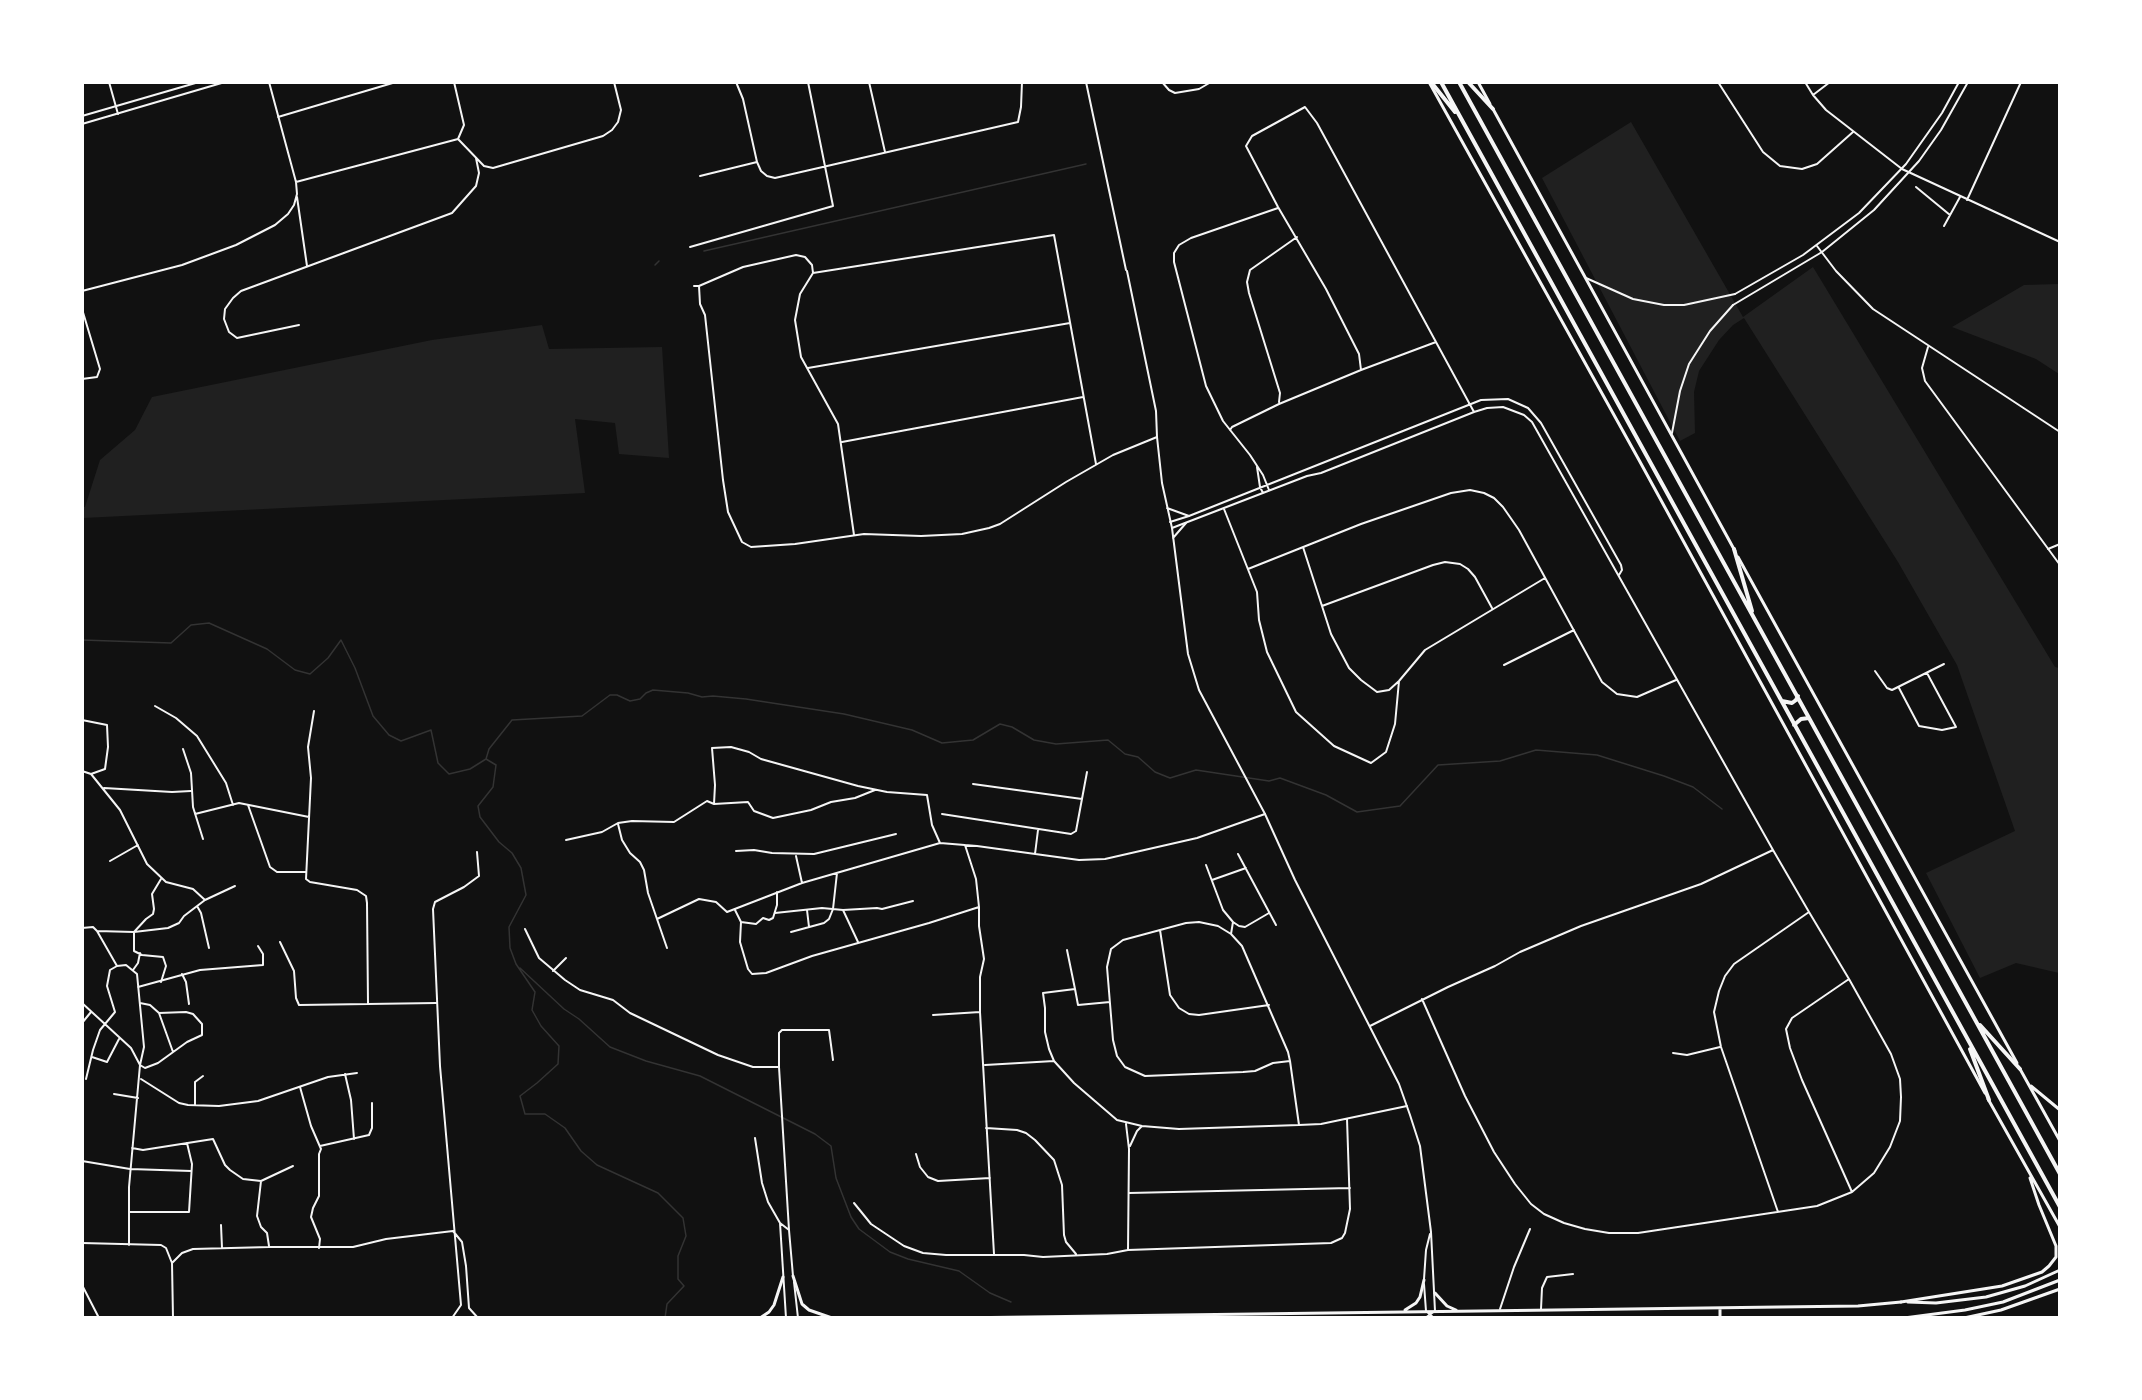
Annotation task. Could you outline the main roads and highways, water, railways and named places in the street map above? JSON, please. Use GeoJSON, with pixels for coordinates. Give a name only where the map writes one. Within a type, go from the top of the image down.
{"type":"FeatureCollection","features":[{"type":"Feature","properties":{"kind":"highway"},"geometry":{"type":"LineString","coordinates":[[1430,82],[1462,122]]}},
{"type":"Feature","properties":{"kind":"highway"},"geometry":{"type":"LineString","coordinates":[[1441,82],[2060,1207]]}},
{"type":"Feature","properties":{"kind":"highway"},"geometry":{"type":"LineString","coordinates":[[1459,82],[2060,1174]]}},
{"type":"Feature","properties":{"kind":"highway"},"geometry":{"type":"LineString","coordinates":[[1468,82],[1493,109]]}},
{"type":"Feature","properties":{"kind":"highway"},"geometry":{"type":"LineString","coordinates":[[1734,549],[1753,617]]}},
{"type":"Feature","properties":{"kind":"highway"},"geometry":{"type":"LineString","coordinates":[[1782,701],[1792,703],[1798,696]]}},
{"type":"Feature","properties":{"kind":"highway"},"geometry":{"type":"LineString","coordinates":[[1794,725],[1801,719],[1810,718]]}},
{"type":"Feature","properties":{"kind":"highway"},"geometry":{"type":"LineString","coordinates":[[1975,1020],[2020,1069]]}},
{"type":"Feature","properties":{"kind":"highway"},"geometry":{"type":"LineString","coordinates":[[1964,1034],[1989,1100]]}},
{"type":"Feature","properties":{"kind":"main road"},"geometry":{"type":"LineString","coordinates":[[1430,82],[2060,1227]]}},
{"type":"Feature","properties":{"kind":"main road"},"geometry":{"type":"LineString","coordinates":[[1478,82],[2060,1141]]}},
{"type":"Feature","properties":{"kind":"main road"},"geometry":{"type":"LineString","coordinates":[[2028,1083],[2060,1110]]}},
{"type":"Feature","properties":{"kind":"main road"},"geometry":{"type":"LineString","coordinates":[[953,1317],[1858,1306],[1901,1302],[2002,1286],[2042,1272],[2049,1266],[2056,1257],[2056,1246],[2038,1205],[2027,1170]]}},
{"type":"Feature","properties":{"kind":"main road"},"geometry":{"type":"LineString","coordinates":[[1901,1302],[1936,1304],[1986,1297],[2025,1286],[2060,1270]]}},
{"type":"Feature","properties":{"kind":"main road"},"geometry":{"type":"LineString","coordinates":[[793,1276],[802,1304],[809,1310],[832,1317]]}},
{"type":"Feature","properties":{"kind":"main road"},"geometry":{"type":"LineString","coordinates":[[760,1317],[769,1312],[774,1305],[783,1277]]}},
{"type":"Feature","properties":{"kind":"main road"},"geometry":{"type":"LineString","coordinates":[[1403,1311],[1416,1303],[1420,1297],[1424,1280]]}},
{"type":"Feature","properties":{"kind":"main road"},"geometry":{"type":"LineString","coordinates":[[1904,1317],[1965,1310],[2003,1302],[2060,1280]]}},
{"type":"Feature","properties":{"kind":"main road"},"geometry":{"type":"LineString","coordinates":[[1964,1317],[2001,1310],[2060,1289]]}},
{"type":"Feature","properties":{"kind":"main road"},"geometry":{"type":"LineString","coordinates":[[1435,1293],[1447,1306],[1457,1310]]}},
{"type":"Feature","properties":{"kind":"main road"},"geometry":{"type":"LineString","coordinates":[[1720,1308],[1720,1317]]}},
{"type":"Feature","properties":{"kind":"main road"},"geometry":{"type":"LineString","coordinates":[[1774,1317],[1889,1317]]}},
{"type":"Feature","properties":{"kind":"waterway"},"geometry":{"type":"LineString","coordinates":[[704,251],[1086,164]]}},
{"type":"Feature","properties":{"kind":"waterway"},"geometry":{"type":"LineString","coordinates":[[655,265],[659,261]]}},
{"type":"Feature","properties":{"kind":"waterway"},"geometry":{"type":"LineString","coordinates":[[82,640],[171,643],[191,625],[209,623],[267,649],[295,670],[310,674],[328,658],[341,640],[355,668],[373,716],[389,735],[401,741],[431,730],[438,763],[449,774],[470,769],[486,759],[496,765],[493,787],[478,806],[480,817],[499,842],[512,853],[521,868],[526,895],[509,927],[510,948],[516,964],[535,992],[532,1010],[541,1026],[559,1046],[558,1064],[520,1096],[525,1114],[545,1114],[565,1128],[581,1151],[597,1165],[658,1193],[683,1218],[686,1236],[678,1256],[678,1279],[684,1286],[667,1304],[665,1318]]}},
{"type":"Feature","properties":{"kind":"waterway"},"geometry":{"type":"LineString","coordinates":[[486,759],[489,749],[512,720],[582,716],[610,695],[617,695],[630,701],[640,699],[653,690],[688,693],[702,697],[746,699],[844,714],[912,730],[942,743],[973,740],[1000,724],[1012,727],[1034,740],[1056,744],[1108,740],[1125,754],[1138,757],[1155,772],[1170,778],[1196,770],[1269,781],[1280,778],[1326,795],[1357,812],[1400,806],[1438,765],[1500,761],[1536,750],[1597,755],[1664,776],[1693,787],[1722,809]]}},
{"type":"Feature","properties":{"kind":"waterway"},"geometry":{"type":"LineString","coordinates":[[520,968],[610,1047],[646,1061],[700,1076],[815,1134],[831,1146],[836,1178],[851,1217],[859,1229],[890,1252],[908,1259],[959,1271],[990,1293],[1011,1302]]}}]}
